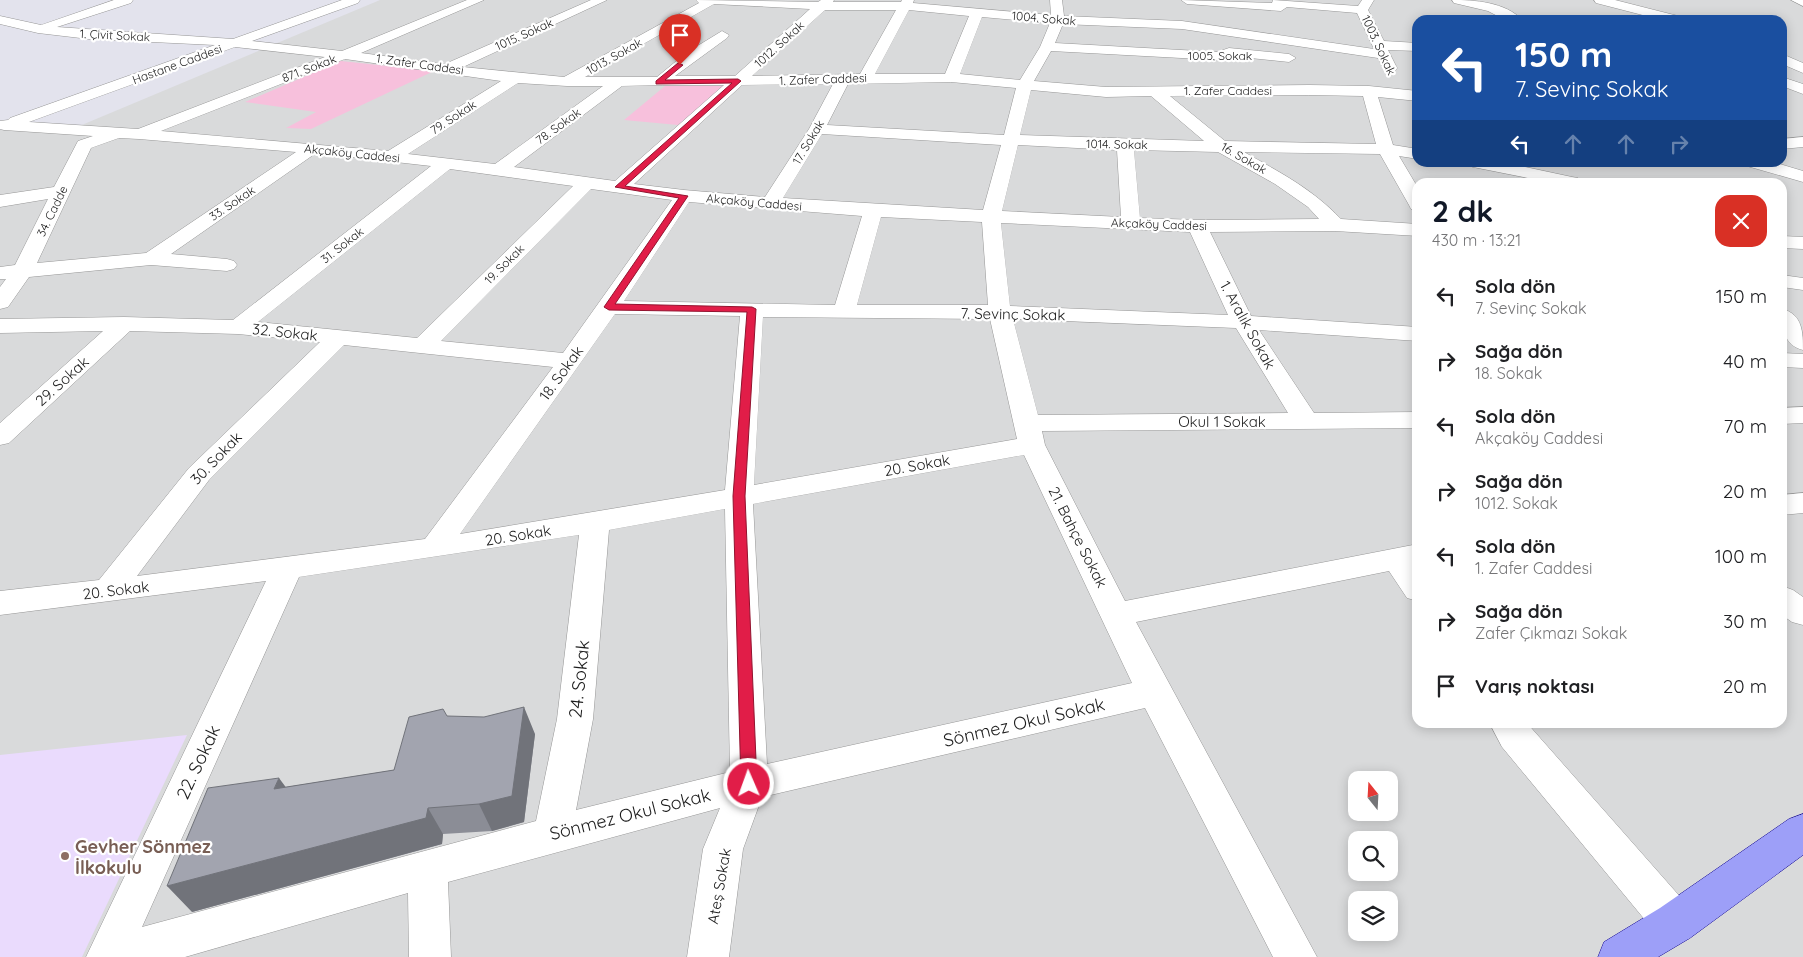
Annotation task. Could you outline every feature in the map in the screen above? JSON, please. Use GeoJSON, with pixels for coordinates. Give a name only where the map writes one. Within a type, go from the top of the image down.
{"type":"FeatureCollection","features":[{"type":"Feature","properties":{"kind":"main road"},"geometry":{"type":"LineString","coordinates":[[1619,957],[1675,923],[1803,832]]}},
{"type":"Feature","properties":{"kind":"street"},"geometry":{"type":"LineString","coordinates":[[38,29],[127,0]]}},
{"type":"Feature","properties":{"kind":"street","name":"Hastane Caddesi"},"geometry":{"type":"LineString","coordinates":[[2,126],[354,0]]}},
{"type":"Feature","properties":{"kind":"street","name":"871. Sokak"},"geometry":{"type":"LineString","coordinates":[[139,134],[344,55],[478,0]]}},
{"type":"Feature","properties":{"kind":"street","name":"1015. Sokak"},"geometry":{"type":"LineString","coordinates":[[448,68],[601,0]]}},
{"type":"Feature","properties":{"kind":"street","name":"1004. Sokak"},"geometry":{"type":"LineString","coordinates":[[702,0],[906,3],[1058,20],[1182,25],[1302,43],[1382,50],[1412,48]]}},
{"type":"Feature","properties":{"kind":"street","name":"1013. Sokak"},"geometry":{"type":"LineString","coordinates":[[567,82],[713,0]]}},
{"type":"Feature","properties":{"kind":"street"},"geometry":{"type":"LineString","coordinates":[[1056,0],[1058,20]]}},
{"type":"Feature","properties":{"kind":"street"},"geometry":{"type":"LineString","coordinates":[[1178,0],[1182,25]]}},
{"type":"Feature","properties":{"kind":"street"},"geometry":{"type":"LineString","coordinates":[[1188,0],[1365,5]]}},
{"type":"Feature","properties":{"kind":"street"},"geometry":{"type":"LineString","coordinates":[[1458,0],[1492,8],[1505,15]]}},
{"type":"Feature","properties":{"kind":"street"},"geometry":{"type":"LineString","coordinates":[[1600,0],[1658,15]]}},
{"type":"Feature","properties":{"kind":"street"},"geometry":{"type":"LineString","coordinates":[[1797,0],[1803,2]]}},
{"type":"Feature","properties":{"kind":"street","name":"1012. Sokak"},"geometry":{"type":"LineString","coordinates":[[619,187],[824,3]]}},
{"type":"Feature","properties":{"kind":"street"},"geometry":{"type":"LineString","coordinates":[[866,77],[906,3]]}},
{"type":"Feature","properties":{"kind":"street"},"geometry":{"type":"LineString","coordinates":[[1280,3],[1302,43]]}},
{"type":"Feature","properties":{"kind":"street"},"geometry":{"type":"LineString","coordinates":[[1492,8],[1507,3]]}},
{"type":"Feature","properties":{"kind":"street","name":"1003. Sokak"},"geometry":{"type":"LineString","coordinates":[[1365,5],[1399,93]]}},
{"type":"Feature","properties":{"kind":"street"},"geometry":{"type":"LineString","coordinates":[[951,78],[978,12]]}},
{"type":"Feature","properties":{"kind":"street","name":"1. Çivit Sokak"},"geometry":{"type":"LineString","coordinates":[[0,20],[38,29],[89,35],[196,39],[230,44]]}},
{"type":"Feature","properties":{"kind":"street","name":"21. Bahçe Sokak"},"geometry":{"type":"LineString","coordinates":[[1058,20],[1047,47],[1025,83],[991,217],[1000,312],[1030,434],[1154,692],[1296,957]]}},
{"type":"Feature","properties":{"kind":"street"},"geometry":{"type":"LineString","coordinates":[[1229,52],[1232,31]]}},
{"type":"Feature","properties":{"kind":"street"},"geometry":{"type":"LineString","coordinates":[[659,82],[691,56],[722,35]]}},
{"type":"Feature","properties":{"kind":"street","name":"1. Zafer Caddesi"},"geometry":{"type":"LineString","coordinates":[[230,44],[344,55],[515,78],[567,82],[738,81],[866,77],[951,78],[1025,83],[1071,90],[1131,86],[1154,90],[1369,91],[1412,95]]}},
{"type":"Feature","properties":{"kind":"street","name":"1005. Sokak"},"geometry":{"type":"LineString","coordinates":[[1047,47],[1126,57],[1218,56],[1229,52],[1305,60]]}},
{"type":"Feature","properties":{"kind":"street"},"geometry":{"type":"LineString","coordinates":[[1787,61],[1803,69]]}},
{"type":"Feature","properties":{"kind":"street"},"geometry":{"type":"LineString","coordinates":[[1372,70],[1392,72]]}},
{"type":"Feature","properties":{"kind":"street","name":"79. Sokak"},"geometry":{"type":"LineString","coordinates":[[391,157],[515,78]]}},
{"type":"Feature","properties":{"kind":"street","name":"17. Sokak"},"geometry":{"type":"LineString","coordinates":[[770,204],[817,129],[843,79]]}},
{"type":"Feature","properties":{"kind":"street","name":"78. Sokak"},"geometry":{"type":"LineString","coordinates":[[499,170],[617,83]]}},
{"type":"Feature","properties":{"kind":"street"},"geometry":{"type":"LineString","coordinates":[[1787,83],[1803,89]]}},
{"type":"Feature","properties":{"kind":"street","name":"16. Sokak"},"geometry":{"type":"LineString","coordinates":[[1154,90],[1219,145],[1281,180],[1314,203],[1336,225]]}},
{"type":"Feature","properties":{"kind":"street"},"geometry":{"type":"LineString","coordinates":[[1369,91],[1386,149],[1412,194]]}},
{"type":"Feature","properties":{"kind":"street","name":"Akçaköy Caddesi"},"geometry":{"type":"LineString","coordinates":[[2,126],[139,134],[313,148],[446,163],[684,196],[873,212],[1131,224],[1197,226],[1336,225],[1412,230]]}},
{"type":"Feature","properties":{"kind":"street","name":"1014. Sokak"},"geometry":{"type":"LineString","coordinates":[[817,129],[1010,140],[1386,149],[1412,153]]}},
{"type":"Feature","properties":{"kind":"street","name":"34. Cadde"},"geometry":{"type":"LineString","coordinates":[[0,302],[24,269],[84,145],[114,133]]}},
{"type":"Feature","properties":{"kind":"street"},"geometry":{"type":"LineString","coordinates":[[1787,144],[1802,143]]}},
{"type":"Feature","properties":{"kind":"street"},"geometry":{"type":"LineString","coordinates":[[1125,144],[1131,224]]}},
{"type":"Feature","properties":{"kind":"street","name":"33. Sokak"},"geometry":{"type":"LineString","coordinates":[[151,259],[313,148]]}},
{"type":"Feature","properties":{"kind":"street","name":"31. Sokak"},"geometry":{"type":"LineString","coordinates":[[238,327],[446,163]]}},
{"type":"Feature","properties":{"kind":"street"},"geometry":{"type":"LineString","coordinates":[[1511,167],[1556,178]]}},
{"type":"Feature","properties":{"kind":"street"},"geometry":{"type":"LineString","coordinates":[[1760,171],[1803,177]]}},
{"type":"Feature","properties":{"kind":"street","name":"19. Sokak"},"geometry":{"type":"LineString","coordinates":[[423,346],[586,183]]}},
{"type":"Feature","properties":{"kind":"street"},"geometry":{"type":"LineString","coordinates":[[0,201],[61,192]]}},
{"type":"Feature","properties":{"kind":"street","name":"18. Sokak"},"geometry":{"type":"LineString","coordinates":[[434,548],[609,307],[684,196]]}},
{"type":"Feature","properties":{"kind":"street"},"geometry":{"type":"LineString","coordinates":[[844,312],[873,212]]}},
{"type":"Feature","properties":{"kind":"street","name":"1. Aralık Sokak"},"geometry":{"type":"LineString","coordinates":[[1197,226],[1243,322],[1306,421]]}},
{"type":"Feature","properties":{"kind":"street"},"geometry":{"type":"LineString","coordinates":[[1787,242],[1803,242]]}},
{"type":"Feature","properties":{"kind":"street","name":"33. Sokak"},"geometry":{"type":"LineString","coordinates":[[0,273],[24,269],[151,259],[227,265]]}},
{"type":"Feature","properties":{"kind":"street"},"geometry":{"type":"LineString","coordinates":[[1787,282],[1803,284]]}},
{"type":"Feature","properties":{"kind":"street","name":"7. Sevinç Sokak"},"geometry":{"type":"LineString","coordinates":[[609,307],[844,312],[1000,312],[1243,322],[1412,334]]}},
{"type":"Feature","properties":{"kind":"street","name":"Ateş Sokak"},"geometry":{"type":"LineString","coordinates":[[708,957],[723,849],[749,784],[739,496],[752,309]]}},
{"type":"Feature","properties":{"kind":"street"},"geometry":{"type":"LineString","coordinates":[[1787,322],[1803,343]]}},
{"type":"Feature","properties":{"kind":"street","name":"32. Sokak"},"geometry":{"type":"LineString","coordinates":[[0,326],[124,324],[238,327],[569,361]]}},
{"type":"Feature","properties":{"kind":"street","name":"29. Sokak"},"geometry":{"type":"LineString","coordinates":[[0,437],[124,324]]}},
{"type":"Feature","properties":{"kind":"street","name":"30. Sokak"},"geometry":{"type":"LineString","coordinates":[[108,591],[198,474],[338,338]]}},
{"type":"Feature","properties":{"kind":"street"},"geometry":{"type":"LineString","coordinates":[[1787,360],[1803,361]]}},
{"type":"Feature","properties":{"kind":"street"},"geometry":{"type":"LineString","coordinates":[[1787,416],[1803,415]]}},
{"type":"Feature","properties":{"kind":"street","name":"Okul 1 Sokak"},"geometry":{"type":"LineString","coordinates":[[1030,434],[1306,421],[1412,420]]}},
{"type":"Feature","properties":{"kind":"street","name":"20. Sokak"},"geometry":{"type":"LineString","coordinates":[[0,603],[108,591],[434,548],[595,523],[739,496],[1030,434]]}},
{"type":"Feature","properties":{"kind":"street"},"geometry":{"type":"LineString","coordinates":[[1787,505],[1803,503]]}},
{"type":"Feature","properties":{"kind":"street","name":"24. Sokak"},"geometry":{"type":"LineString","coordinates":[[552,834],[575,719],[595,523]]}},
{"type":"Feature","properties":{"kind":"street"},"geometry":{"type":"LineString","coordinates":[[1117,614],[1407,557],[1412,572]]}},
{"type":"Feature","properties":{"kind":"street","name":"22. Sokak"},"geometry":{"type":"LineString","coordinates":[[109,957],[288,567]]}},
{"type":"Feature","properties":{"kind":"street"},"geometry":{"type":"LineString","coordinates":[[1787,602],[1803,613]]}},
{"type":"Feature","properties":{"kind":"street","name":"Sönmez Okul Sokak"},"geometry":{"type":"LineString","coordinates":[[109,957],[552,834],[749,784],[1154,692]]}},
{"type":"Feature","properties":{"kind":"street"},"geometry":{"type":"LineString","coordinates":[[1510,728],[1675,923]]}},
{"type":"Feature","properties":{"kind":"street"},"geometry":{"type":"LineString","coordinates":[[427,869],[430,957]]}},
{"type":"Feature","properties":{"kind":"shaded area"},"geometry":{"type":"Polygon","coordinates":[[[380,0],[1803,0],[1803,957],[0,957],[0,130],[77,127],[380,0]]]}},
{"type":"Feature","properties":{"kind":"shaded area"},"geometry":{"type":"Polygon","coordinates":[[[341,61],[434,71],[311,129],[286,128],[316,112],[245,102],[341,61]]]}},
{"type":"Feature","properties":{"kind":"shaded area"},"geometry":{"type":"Polygon","coordinates":[[[665,86],[724,86],[678,125],[624,120],[665,86]]]}},
{"type":"Feature","properties":{"kind":"shaded area","name":"Gevher Sönmez İlkokulu"},"geometry":{"type":"Polygon","coordinates":[[[187,735],[82,957],[0,957],[0,755],[187,735]]]}},
{"type":"Feature","properties":{"kind":"building"},"geometry":{"type":"Polygon","coordinates":[[[524,707],[512,796],[479,804],[428,808],[426,818],[167,886],[208,788],[279,778],[274,789],[394,770],[409,717],[443,709],[447,716],[484,717],[524,707]]]}},
{"type":"Feature","properties":{"kind":"place","name":"Gevher Sönmez İlkokulu"},"geometry":{"type":"Point","coordinates":[65,856]}},
{"type":"Feature","properties":{"kind":"route"},"geometry":{"type":"LineString","coordinates":[[680,65],[659,82],[738,81],[619,187],[684,196],[609,307],[752,309],[739,496],[749,784]]}}]}
